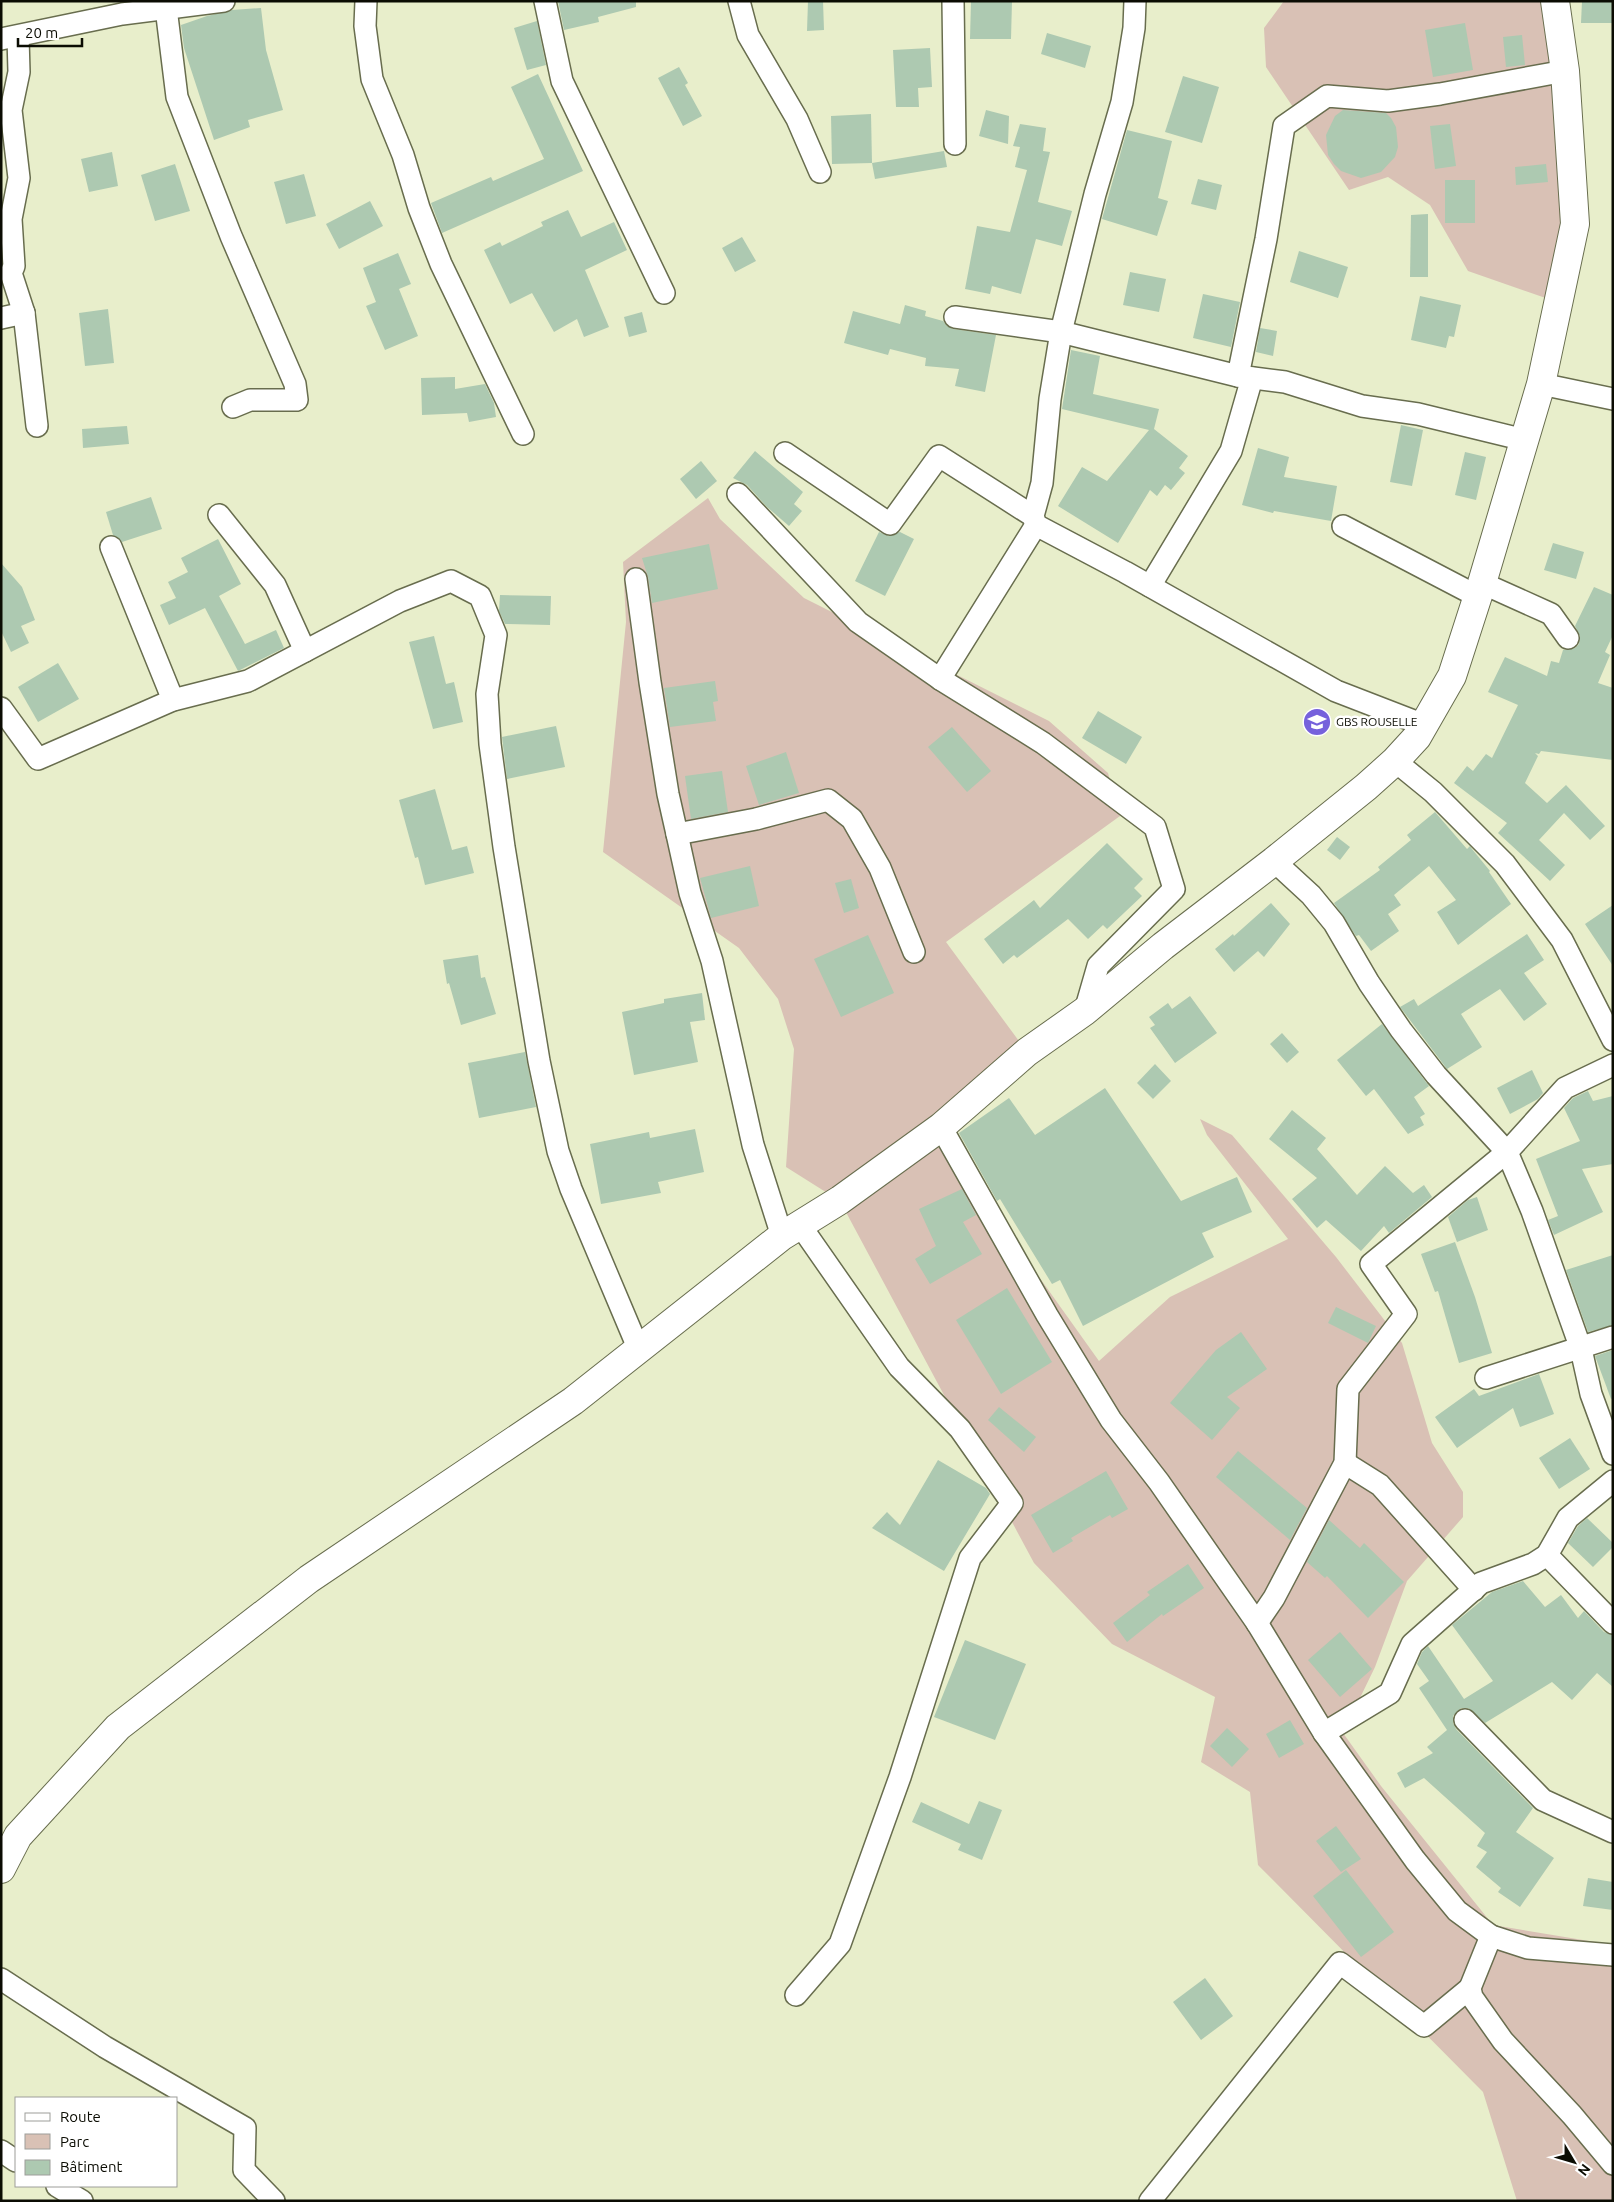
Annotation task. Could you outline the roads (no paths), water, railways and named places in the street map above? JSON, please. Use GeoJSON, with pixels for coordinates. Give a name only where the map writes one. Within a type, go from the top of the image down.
{"type":"FeatureCollection","features":[{"type":"Feature","properties":{"kind":"street"},"geometry":{"type":"LineString","coordinates":[[37,426],[24,313],[11,273],[14,266],[12,210],[18,178],[11,110],[19,72],[10,38],[122,7],[166,8],[224,1]]}},
{"type":"Feature","properties":{"kind":"street"},"geometry":{"type":"LineString","coordinates":[[366,1],[365,26],[372,79],[403,155],[419,208],[441,264],[523,434]]}},
{"type":"Feature","properties":{"kind":"street"},"geometry":{"type":"LineString","coordinates":[[545,1],[562,81],[664,293]]}},
{"type":"Feature","properties":{"kind":"street"},"geometry":{"type":"LineString","coordinates":[[739,1],[748,35],[796,119],[820,172]]}},
{"type":"Feature","properties":{"kind":"street"},"geometry":{"type":"LineString","coordinates":[[952,1],[955,144]]}},
{"type":"Feature","properties":{"kind":"street"},"geometry":{"type":"LineString","coordinates":[[940,679],[1034,520],[1042,483],[1050,400],[1061,332],[1095,194],[1122,102],[1134,28],[1135,1]]}},
{"type":"Feature","properties":{"kind":"street"},"geometry":{"type":"LineString","coordinates":[[1,1869],[18,1836],[118,1727],[309,1579],[572,1401],[791,1231],[840,1200],[941,1127],[1027,1052],[1085,1011],[1163,946],[1274,861],[1395,761],[1417,737],[1452,676],[1480,590],[1541,384],[1575,224],[1565,71],[1555,1]]}},
{"type":"Feature","properties":{"kind":"street"},"geometry":{"type":"LineString","coordinates":[[166,8],[177,97],[231,236],[295,384],[297,400],[250,400],[233,407]]}},
{"type":"Feature","properties":{"kind":"street"},"geometry":{"type":"LineString","coordinates":[[1150,586],[1231,451],[1245,377],[1284,126],[1327,96],[1388,101],[1565,71]]}},
{"type":"Feature","properties":{"kind":"street"},"geometry":{"type":"LineString","coordinates":[[1,318],[24,313]]}},
{"type":"Feature","properties":{"kind":"street"},"geometry":{"type":"LineString","coordinates":[[955,317],[1061,332],[1245,377],[1285,382],[1362,406],[1418,414],[1525,440]]}},
{"type":"Feature","properties":{"kind":"street"},"geometry":{"type":"LineString","coordinates":[[1541,384],[1613,399]]}},
{"type":"Feature","properties":{"kind":"street"},"geometry":{"type":"LineString","coordinates":[[786,452],[890,524],[939,456],[1034,520],[1336,692],[1424,724]]}},
{"type":"Feature","properties":{"kind":"street"},"geometry":{"type":"LineString","coordinates":[[738,494],[858,622],[940,679],[1043,743],[1155,827],[1174,889],[1098,966],[1085,1011]]}},
{"type":"Feature","properties":{"kind":"street"},"geometry":{"type":"LineString","coordinates":[[219,515],[274,585],[305,651]]}},
{"type":"Feature","properties":{"kind":"street"},"geometry":{"type":"LineString","coordinates":[[1343,526],[1480,590],[1551,614],[1568,638]]}},
{"type":"Feature","properties":{"kind":"street"},"geometry":{"type":"LineString","coordinates":[[111,547],[173,700]]}},
{"type":"Feature","properties":{"kind":"street"},"geometry":{"type":"LineString","coordinates":[[636,578],[668,794],[690,893],[712,961],[753,1145],[791,1231],[899,1368],[960,1429],[1012,1503],[970,1558],[900,1777],[840,1944],[796,1995]]}},
{"type":"Feature","properties":{"kind":"street"},"geometry":{"type":"LineString","coordinates":[[1,708],[38,759],[173,700],[248,681],[400,601],[451,581],[480,596],[496,634],[486,694],[490,744],[504,847],[541,1070],[558,1151],[571,1189],[639,1350]]}},
{"type":"Feature","properties":{"kind":"street"},"geometry":{"type":"LineString","coordinates":[[1395,761],[1433,792],[1505,864],[1562,940],[1613,1040]]}},
{"type":"Feature","properties":{"kind":"street"},"geometry":{"type":"LineString","coordinates":[[677,834],[756,819],[828,800],[852,819],[880,868],[914,952]]}},
{"type":"Feature","properties":{"kind":"street"},"geometry":{"type":"LineString","coordinates":[[1274,861],[1311,895],[1334,923],[1368,983],[1407,1038],[1436,1075],[1507,1152],[1532,1211],[1581,1349],[1592,1394],[1613,1454]]}},
{"type":"Feature","properties":{"kind":"street"},"geometry":{"type":"LineString","coordinates":[[1257,1623],[1274,1598],[1345,1463],[1348,1388],[1406,1314],[1371,1264],[1507,1152],[1565,1088],[1613,1065]]}},
{"type":"Feature","properties":{"kind":"street"},"geometry":{"type":"LineString","coordinates":[[941,1127],[1047,1315],[1111,1420],[1158,1482],[1257,1623],[1324,1732],[1384,1818],[1457,1911],[1492,1936],[1528,1948],[1613,1955]]}},
{"type":"Feature","properties":{"kind":"street"},"geometry":{"type":"LineString","coordinates":[[1486,1378],[1581,1349],[1613,1337]]}},
{"type":"Feature","properties":{"kind":"street"},"geometry":{"type":"LineString","coordinates":[[1345,1463],[1380,1486],[1474,1590]]}},
{"type":"Feature","properties":{"kind":"street"},"geometry":{"type":"LineString","coordinates":[[1324,1732],[1390,1693],[1412,1644],[1481,1583],[1532,1564],[1547,1555],[1568,1518],[1613,1481]]}},
{"type":"Feature","properties":{"kind":"street"},"geometry":{"type":"LineString","coordinates":[[1547,1555],[1613,1623]]}},
{"type":"Feature","properties":{"kind":"street"},"geometry":{"type":"LineString","coordinates":[[1465,1720],[1543,1800],[1613,1832]]}},
{"type":"Feature","properties":{"kind":"street"},"geometry":{"type":"LineString","coordinates":[[1150,2201],[1340,1963],[1424,2026],[1470,1988],[1492,1936]]}},
{"type":"Feature","properties":{"kind":"street"},"geometry":{"type":"LineString","coordinates":[[1,1979],[105,2047],[245,2128],[244,2170],[274,2201]]}},
{"type":"Feature","properties":{"kind":"street"},"geometry":{"type":"LineString","coordinates":[[1470,1988],[1472,1997],[1503,2041],[1613,2164]]}},
{"type":"Feature","properties":{"kind":"street"},"geometry":{"type":"LineString","coordinates":[[1,2151],[15,2159]]}},
{"type":"Feature","properties":{"kind":"street"},"geometry":{"type":"LineString","coordinates":[[59,2187],[82,2201]]}},
{"type":"Feature","properties":{"kind":"place","name":"GBS ROUSELLE"},"geometry":{"type":"Point","coordinates":[1317,722]}}]}
